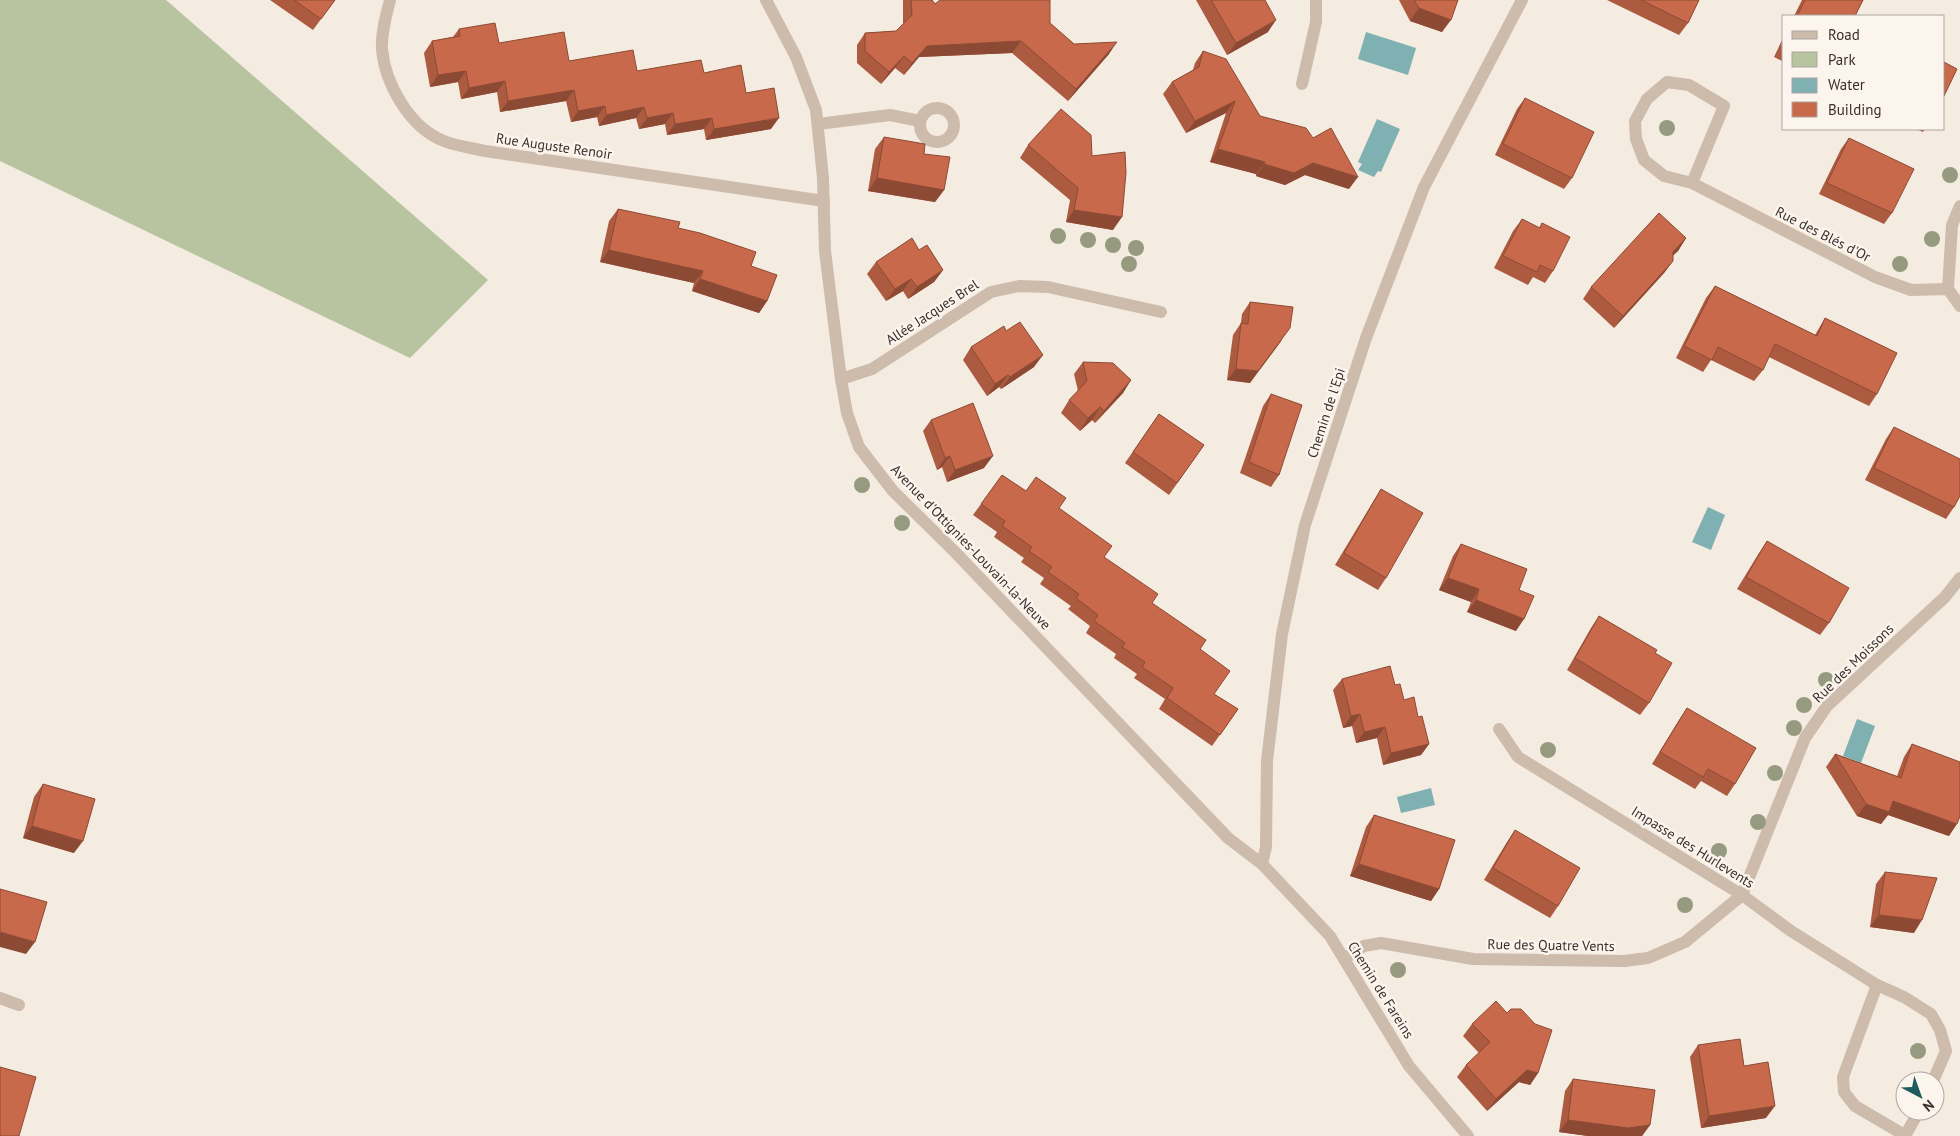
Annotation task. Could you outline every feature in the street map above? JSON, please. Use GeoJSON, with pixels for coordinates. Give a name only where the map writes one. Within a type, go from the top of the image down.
{"type":"FeatureCollection","features":[{"type":"Feature","properties":{"kind":"street","name":"Rue Auguste Renoir"},"geometry":{"type":"LineString","coordinates":[[390,0],[384,21],[382,49],[389,77],[405,107],[420,127],[444,141],[485,151],[824,201]]}},
{"type":"Feature","properties":{"kind":"street","name":"Avenue d'Ottignies-Louvain-la-Neuve"},"geometry":{"type":"LineString","coordinates":[[766,0],[796,57],[816,110],[824,201],[825,251],[840,379],[847,413],[860,447],[893,491],[955,552],[1228,838],[1262,864]]}},
{"type":"Feature","properties":{"kind":"street"},"geometry":{"type":"LineString","coordinates":[[1302,84],[1316,22],[1316,0]]}},
{"type":"Feature","properties":{"kind":"street","name":"Chemin de l'Epi"},"geometry":{"type":"LineString","coordinates":[[1262,864],[1266,847],[1267,761],[1282,634],[1305,525],[1366,338],[1424,187],[1522,0]]}},
{"type":"Feature","properties":{"kind":"street","name":"Rue des Blés d'Or"},"geometry":{"type":"LineString","coordinates":[[1692,183],[1724,106],[1690,85],[1667,82],[1647,99],[1635,121],[1636,140],[1644,160],[1664,176],[1692,183],[1875,277],[1911,290],[1948,289]]}},
{"type":"Feature","properties":{"kind":"street"},"geometry":{"type":"LineString","coordinates":[[818,124],[890,115],[920,121]]}},
{"type":"Feature","properties":{"kind":"street"},"geometry":{"type":"LineString","coordinates":[[1960,206],[1952,225],[1948,289],[1960,306]]}},
{"type":"Feature","properties":{"kind":"street","name":"Allée Jacques Brel"},"geometry":{"type":"LineString","coordinates":[[840,379],[872,369],[991,292],[1019,286],[1048,288],[1162,312]]}},
{"type":"Feature","properties":{"kind":"street","name":"Rue des Moissons"},"geometry":{"type":"LineString","coordinates":[[1742,895],[1805,738],[1827,706],[1946,597],[1960,578]]}},
{"type":"Feature","properties":{"kind":"street","name":"Impasse des Hurlevents"},"geometry":{"type":"LineString","coordinates":[[1499,729],[1518,757],[1742,895],[1791,931],[1877,985],[1931,1014],[1940,1030],[1946,1051],[1937,1071]]}},
{"type":"Feature","properties":{"kind":"street","name":"Chemin de Fareins"},"geometry":{"type":"LineString","coordinates":[[1262,864],[1330,936],[1410,1066],[1468,1136]]}},
{"type":"Feature","properties":{"kind":"street","name":"Rue des Quatre Vents"},"geometry":{"type":"LineString","coordinates":[[1344,959],[1364,946],[1381,943],[1473,959],[1624,961],[1648,958],[1685,942],[1742,895]]}},
{"type":"Feature","properties":{"kind":"street"},"geometry":{"type":"LineString","coordinates":[[1877,985],[1843,1077],[1844,1092],[1855,1106],[1906,1136],[1914,1121]]}},
{"type":"Feature","properties":{"kind":"street"},"geometry":{"type":"LineString","coordinates":[[0,998],[19,1005]]}},
{"type":"Feature","properties":{"kind":"green space"},"geometry":{"type":"Polygon","coordinates":[[[0,0],[166,0],[488,280],[410,358],[0,161],[0,0]]]}},
{"type":"Feature","properties":{"kind":"water"},"geometry":{"type":"Polygon","coordinates":[[[1366,32],[1416,48],[1408,75],[1358,59],[1366,32]]]}},
{"type":"Feature","properties":{"kind":"water"},"geometry":{"type":"Polygon","coordinates":[[[1377,119],[1400,129],[1381,172],[1378,171],[1374,177],[1358,170],[1362,164],[1358,162],[1377,119]]]}},
{"type":"Feature","properties":{"kind":"water"},"geometry":{"type":"Polygon","coordinates":[[[1708,507],[1725,515],[1711,550],[1692,542],[1708,507]]]}},
{"type":"Feature","properties":{"kind":"water"},"geometry":{"type":"Polygon","coordinates":[[[1857,719],[1875,726],[1861,763],[1843,756],[1857,719]]]}},
{"type":"Feature","properties":{"kind":"water"},"geometry":{"type":"Polygon","coordinates":[[[1431,788],[1435,805],[1401,813],[1397,797],[1431,788]]]}},
{"type":"Feature","properties":{"kind":"building"},"geometry":{"type":"Polygon","coordinates":[[[294,0],[335,0],[321,19],[294,0]]]}},
{"type":"Feature","properties":{"kind":"building"},"geometry":{"type":"Polygon","coordinates":[[[911,0],[932,0],[935,4],[940,0],[1050,0],[1050,23],[1074,44],[1117,42],[1076,89],[1021,41],[927,46],[912,63],[904,56],[889,72],[865,51],[865,33],[896,31],[912,15],[911,0]]]}},
{"type":"Feature","properties":{"kind":"building"},"geometry":{"type":"Polygon","coordinates":[[[1211,0],[1265,0],[1276,20],[1236,43],[1211,0]]]}},
{"type":"Feature","properties":{"kind":"building"},"geometry":{"type":"Polygon","coordinates":[[[1414,0],[1458,0],[1451,20],[1419,8],[1414,0]]]}},
{"type":"Feature","properties":{"kind":"building"},"geometry":{"type":"Polygon","coordinates":[[[1641,0],[1699,0],[1688,23],[1641,0]]]}},
{"type":"Feature","properties":{"kind":"building"},"geometry":{"type":"Polygon","coordinates":[[[1805,0],[1863,0],[1856,15],[1798,15],[1805,0]]]}},
{"type":"Feature","properties":{"kind":"building"},"geometry":{"type":"Polygon","coordinates":[[[495,23],[499,43],[564,32],[569,61],[633,50],[637,71],[701,60],[704,73],[741,65],[746,93],[774,88],[779,118],[714,129],[712,118],[675,124],[673,113],[647,118],[644,107],[606,115],[605,106],[578,111],[574,90],[508,101],[505,81],[469,88],[466,71],[438,75],[432,41],[460,36],[459,29],[495,23]]]}},
{"type":"Feature","properties":{"kind":"building"},"geometry":{"type":"Polygon","coordinates":[[[1203,51],[1226,59],[1260,116],[1306,128],[1313,138],[1331,128],[1358,177],[1313,163],[1294,173],[1264,164],[1265,162],[1218,149],[1235,101],[1195,121],[1172,82],[1199,67],[1203,51]]]}},
{"type":"Feature","properties":{"kind":"building"},"geometry":{"type":"Polygon","coordinates":[[[1945,63],[1957,69],[1945,94],[1945,63]]]}},
{"type":"Feature","properties":{"kind":"building"},"geometry":{"type":"Polygon","coordinates":[[[1525,98],[1594,132],[1572,178],[1503,144],[1525,98]]]}},
{"type":"Feature","properties":{"kind":"building"},"geometry":{"type":"Polygon","coordinates":[[[1061,109],[1091,135],[1092,156],[1125,152],[1126,173],[1122,217],[1074,210],[1078,188],[1028,145],[1061,109]]]}},
{"type":"Feature","properties":{"kind":"building"},"geometry":{"type":"Polygon","coordinates":[[[884,137],[925,144],[924,154],[950,157],[944,190],[877,178],[884,137]]]}},
{"type":"Feature","properties":{"kind":"building"},"geometry":{"type":"Polygon","coordinates":[[[1849,138],[1914,169],[1892,213],[1827,183],[1849,138]]]}},
{"type":"Feature","properties":{"kind":"building"},"geometry":{"type":"Polygon","coordinates":[[[618,209],[680,222],[678,228],[700,233],[756,252],[751,266],[777,275],[767,301],[700,279],[703,271],[609,250],[618,209]]]}},
{"type":"Feature","properties":{"kind":"building"},"geometry":{"type":"Polygon","coordinates":[[[1659,213],[1686,238],[1673,252],[1673,261],[1623,316],[1591,287],[1659,213]]]}},
{"type":"Feature","properties":{"kind":"building"},"geometry":{"type":"Polygon","coordinates":[[[1522,219],[1540,228],[1542,223],[1570,237],[1553,271],[1540,265],[1537,272],[1503,256],[1522,219]]]}},
{"type":"Feature","properties":{"kind":"building"},"geometry":{"type":"Polygon","coordinates":[[[912,238],[919,250],[927,245],[943,270],[917,287],[911,279],[895,289],[876,262],[912,238]]]}},
{"type":"Feature","properties":{"kind":"building"},"geometry":{"type":"Polygon","coordinates":[[[1715,286],[1817,336],[1825,318],[1897,353],[1877,394],[1775,344],[1763,370],[1718,347],[1712,360],[1684,346],[1715,286]]]}},
{"type":"Feature","properties":{"kind":"building"},"geometry":{"type":"Polygon","coordinates":[[[1250,302],[1293,307],[1290,328],[1258,371],[1236,369],[1241,323],[1248,324],[1250,302]]]}},
{"type":"Feature","properties":{"kind":"building"},"geometry":{"type":"Polygon","coordinates":[[[1020,322],[1043,355],[1010,377],[1008,375],[995,384],[971,347],[1004,326],[1006,331],[1020,322]]]}},
{"type":"Feature","properties":{"kind":"building"},"geometry":{"type":"Polygon","coordinates":[[[1083,362],[1113,363],[1131,380],[1104,411],[1100,407],[1088,418],[1069,400],[1087,381],[1083,362]]]}},
{"type":"Feature","properties":{"kind":"building"},"geometry":{"type":"Polygon","coordinates":[[[1271,394],[1302,405],[1279,475],[1249,462],[1271,394]]]}},
{"type":"Feature","properties":{"kind":"building"},"geometry":{"type":"Polygon","coordinates":[[[973,403],[993,456],[955,470],[950,456],[945,458],[931,420],[973,403]]]}},
{"type":"Feature","properties":{"kind":"building"},"geometry":{"type":"Polygon","coordinates":[[[1159,414],[1204,445],[1177,483],[1133,452],[1159,414]]]}},
{"type":"Feature","properties":{"kind":"building"},"geometry":{"type":"Polygon","coordinates":[[[1894,427],[1960,459],[1960,496],[1954,507],[1874,468],[1894,427]]]}},
{"type":"Feature","properties":{"kind":"building"},"geometry":{"type":"Polygon","coordinates":[[[1002,475],[1026,491],[1036,477],[1066,498],[1059,508],[1112,546],[1104,557],[1158,594],[1152,603],[1206,640],[1200,649],[1230,671],[1214,694],[1238,709],[1220,735],[1167,698],[1173,688],[1142,667],[1145,662],[1122,647],[1125,643],[1094,621],[1098,615],[1076,598],[1079,594],[1048,572],[1052,567],[1029,551],[1032,547],[1002,526],[1005,521],[981,504],[1002,475]]]}},
{"type":"Feature","properties":{"kind":"building"},"geometry":{"type":"Polygon","coordinates":[[[1381,489],[1423,513],[1386,578],[1344,553],[1381,489]]]}},
{"type":"Feature","properties":{"kind":"building"},"geometry":{"type":"Polygon","coordinates":[[[1767,541],[1849,588],[1829,623],[1746,577],[1767,541]]]}},
{"type":"Feature","properties":{"kind":"building"},"geometry":{"type":"Polygon","coordinates":[[[1461,544],[1527,569],[1519,590],[1534,596],[1524,619],[1476,600],[1479,589],[1448,578],[1461,544]]]}},
{"type":"Feature","properties":{"kind":"building"},"geometry":{"type":"Polygon","coordinates":[[[1599,616],[1657,650],[1655,653],[1672,663],[1649,703],[1575,658],[1599,616]]]}},
{"type":"Feature","properties":{"kind":"building"},"geometry":{"type":"Polygon","coordinates":[[[1390,666],[1395,685],[1400,684],[1404,700],[1414,697],[1418,717],[1422,716],[1429,744],[1391,753],[1385,727],[1364,732],[1360,714],[1351,716],[1342,679],[1390,666]]]}},
{"type":"Feature","properties":{"kind":"building"},"geometry":{"type":"Polygon","coordinates":[[[1687,708],[1756,748],[1735,784],[1708,769],[1703,777],[1660,752],[1687,708]]]}},
{"type":"Feature","properties":{"kind":"building"},"geometry":{"type":"Polygon","coordinates":[[[1912,744],[1960,762],[1960,816],[1957,824],[1893,801],[1889,812],[1866,804],[1835,754],[1901,778],[1912,744]]]}},
{"type":"Feature","properties":{"kind":"building"},"geometry":{"type":"Polygon","coordinates":[[[43,784],[95,799],[83,841],[32,826],[43,784]]]}},
{"type":"Feature","properties":{"kind":"building"},"geometry":{"type":"Polygon","coordinates":[[[1374,815],[1455,840],[1439,889],[1359,864],[1374,815]]]}},
{"type":"Feature","properties":{"kind":"building"},"geometry":{"type":"Polygon","coordinates":[[[1515,830],[1580,868],[1558,906],[1493,868],[1515,830]]]}},
{"type":"Feature","properties":{"kind":"building"},"geometry":{"type":"Polygon","coordinates":[[[1885,872],[1937,878],[1922,920],[1879,915],[1885,872]]]}},
{"type":"Feature","properties":{"kind":"building"},"geometry":{"type":"Polygon","coordinates":[[[0,889],[47,902],[35,942],[0,932],[0,889]]]}},
{"type":"Feature","properties":{"kind":"building"},"geometry":{"type":"Polygon","coordinates":[[[1496,1001],[1507,1013],[1511,1009],[1521,1009],[1535,1024],[1552,1030],[1538,1073],[1527,1070],[1496,1099],[1466,1065],[1490,1042],[1472,1024],[1496,1001]]]}},
{"type":"Feature","properties":{"kind":"building"},"geometry":{"type":"Polygon","coordinates":[[[1740,1039],[1744,1066],[1768,1062],[1775,1106],[1709,1116],[1698,1045],[1740,1039]]]}},
{"type":"Feature","properties":{"kind":"building"},"geometry":{"type":"Polygon","coordinates":[[[0,1067],[36,1077],[19,1136],[0,1136],[0,1067]]]}},
{"type":"Feature","properties":{"kind":"building"},"geometry":{"type":"Polygon","coordinates":[[[1573,1079],[1655,1090],[1650,1125],[1628,1128],[1568,1120],[1573,1079]]]}}]}
